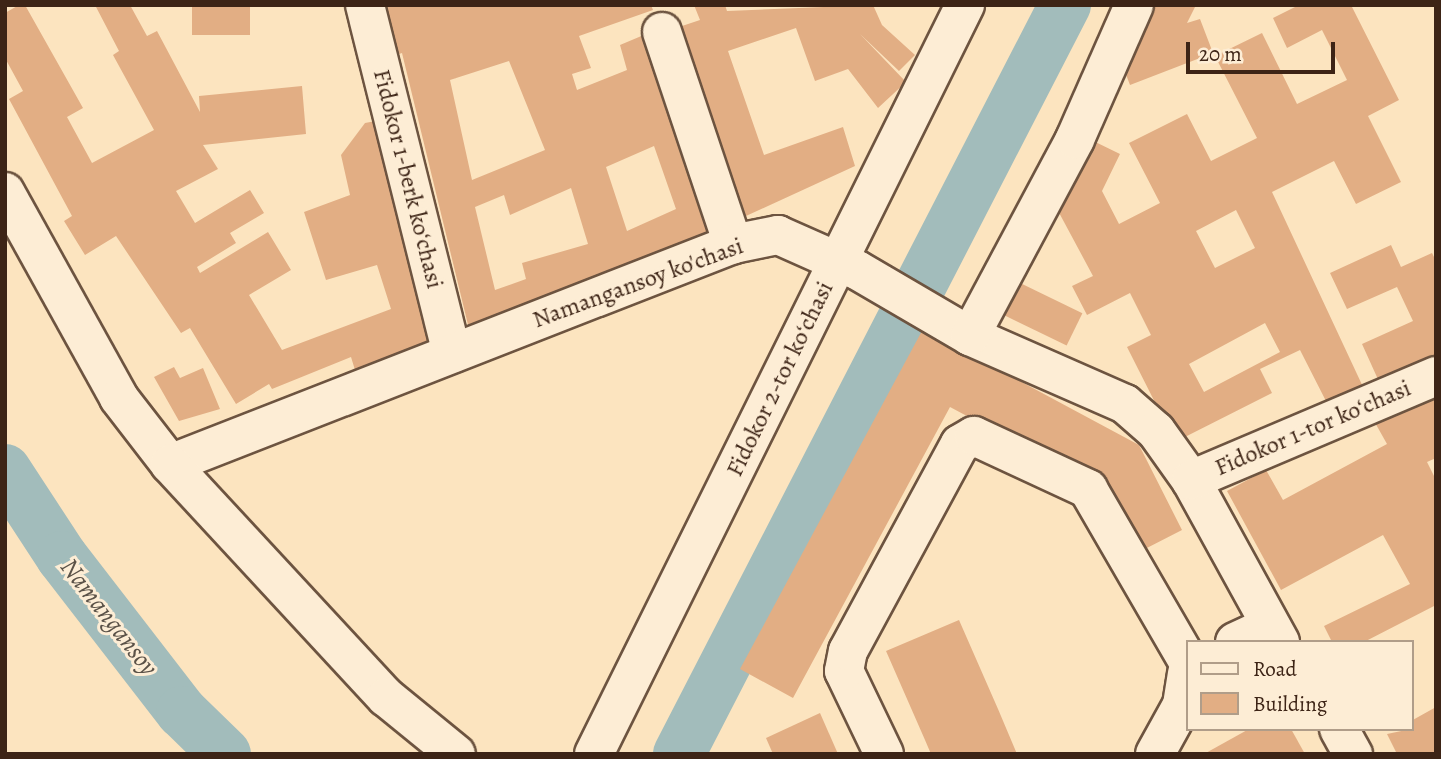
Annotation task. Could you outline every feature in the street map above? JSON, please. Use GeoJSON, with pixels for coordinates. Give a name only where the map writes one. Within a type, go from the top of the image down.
{"type":"FeatureCollection","features":[{"type":"Feature","properties":{"kind":"street","name":"Fidokor 1-berk koʻchasi"},"geometry":{"type":"LineString","coordinates":[[365,5],[452,353]]}},
{"type":"Feature","properties":{"kind":"street","name":"Fidokor 2-tor koʻchasi"},"geometry":{"type":"LineString","coordinates":[[594,754],[847,267],[965,5]]}},
{"type":"Feature","properties":{"kind":"street"},"geometry":{"type":"LineString","coordinates":[[954,327],[1074,139],[1134,5]]}},
{"type":"Feature","properties":{"kind":"street"},"geometry":{"type":"LineString","coordinates":[[662,32],[733,244]]}},
{"type":"Feature","properties":{"kind":"street"},"geometry":{"type":"LineString","coordinates":[[5,192],[119,398],[170,464],[386,698],[456,754]]}},
{"type":"Feature","properties":{"kind":"street","name":"Namangansoy ko'chasi"},"geometry":{"type":"LineString","coordinates":[[170,464],[733,244],[778,234],[847,267],[954,327],[1125,404],[1156,431],[1191,480],[1275,634]]}},
{"type":"Feature","properties":{"kind":"street","name":"Fidokor 1-tor koʻchasi"},"geometry":{"type":"LineString","coordinates":[[1191,480],[1436,376]]}},
{"type":"Feature","properties":{"kind":"street"},"geometry":{"type":"LineString","coordinates":[[884,754],[844,671],[848,651],[960,444],[974,436],[1088,489],[1186,658]]}},
{"type":"Feature","properties":{"kind":"street"},"geometry":{"type":"LineString","coordinates":[[1245,640],[1275,634]]}},
{"type":"Feature","properties":{"kind":"street"},"geometry":{"type":"LineString","coordinates":[[1155,754],[1182,705],[1186,679]]}},
{"type":"Feature","properties":{"kind":"street"},"geometry":{"type":"LineString","coordinates":[[1340,731],[1353,754]]}},
{"type":"Feature","properties":{"kind":"building"},"geometry":{"type":"Polygon","coordinates":[[[19,5],[25,5],[83,108],[67,117],[92,163],[154,130],[113,55],[119,51],[95,5],[130,5],[147,36],[157,31],[200,112],[199,96],[302,86],[306,134],[203,145],[218,169],[176,191],[195,223],[250,190],[264,213],[230,233],[236,243],[197,267],[200,273],[268,232],[291,270],[249,295],[282,350],[391,309],[377,265],[326,280],[304,212],[350,195],[341,155],[365,123],[381,120],[438,338],[355,370],[351,357],[272,389],[269,384],[236,404],[190,328],[181,333],[116,236],[85,255],[64,221],[72,216],[9,99],[23,91],[5,58],[5,13],[19,5]]]}},
{"type":"Feature","properties":{"kind":"building"},"geometry":{"type":"Polygon","coordinates":[[[192,5],[250,5],[250,35],[192,35],[192,5]]]}},
{"type":"Feature","properties":{"kind":"building"},"geometry":{"type":"Polygon","coordinates":[[[378,5],[651,5],[653,10],[579,36],[591,68],[572,74],[577,90],[627,70],[620,45],[658,29],[723,234],[470,333],[402,53],[396,55],[378,5]],[[509,61],[450,80],[472,180],[545,150],[509,61]],[[654,146],[606,167],[627,231],[676,209],[654,146]],[[571,188],[510,215],[504,195],[475,207],[495,290],[526,279],[522,263],[588,244],[571,188]]]}},
{"type":"Feature","properties":{"kind":"building"},"geometry":{"type":"Polygon","coordinates":[[[694,5],[725,5],[727,11],[873,5],[882,25],[915,55],[899,71],[860,34],[906,82],[878,108],[848,69],[815,81],[796,28],[728,51],[764,155],[843,127],[855,166],[735,221],[667,31],[700,20],[694,5]]]}},
{"type":"Feature","properties":{"kind":"building"},"geometry":{"type":"Polygon","coordinates":[[[1138,5],[1196,5],[1187,23],[1200,19],[1213,53],[1130,85],[1117,51],[1138,5]]]}},
{"type":"Feature","properties":{"kind":"building"},"geometry":{"type":"Polygon","coordinates":[[[1299,5],[1351,5],[1399,100],[1368,116],[1401,182],[1356,204],[1334,161],[1272,192],[1364,389],[1329,407],[1300,350],[1260,369],[1272,393],[1175,442],[1127,347],[1151,335],[1130,293],[1087,315],[1072,286],[1093,276],[1049,194],[1079,134],[1120,154],[1102,191],[1119,224],[1160,203],[1129,143],[1187,114],[1211,161],[1257,138],[1215,56],[1262,33],[1297,104],[1347,80],[1322,30],[1287,48],[1273,18],[1299,5]],[[1236,210],[1196,231],[1215,268],[1255,248],[1236,210]],[[1265,323],[1189,364],[1204,392],[1280,352],[1265,323]]]}},
{"type":"Feature","properties":{"kind":"building"},"geometry":{"type":"Polygon","coordinates":[[[1391,245],[1401,267],[1432,253],[1436,261],[1436,362],[1381,386],[1362,344],[1413,321],[1397,287],[1347,309],[1330,273],[1391,245]]]}},
{"type":"Feature","properties":{"kind":"building"},"geometry":{"type":"Polygon","coordinates":[[[1006,276],[1082,313],[1067,346],[990,308],[1006,276]]]}},
{"type":"Feature","properties":{"kind":"building"},"geometry":{"type":"Polygon","coordinates":[[[923,329],[1139,445],[1182,530],[1141,551],[1113,494],[950,407],[793,698],[740,669],[923,329]]]}},
{"type":"Feature","properties":{"kind":"building"},"geometry":{"type":"Polygon","coordinates":[[[174,367],[180,378],[203,368],[220,409],[179,421],[154,377],[174,367]]]}},
{"type":"Feature","properties":{"kind":"building"},"geometry":{"type":"Polygon","coordinates":[[[1436,384],[1436,458],[1427,462],[1436,480],[1436,605],[1368,640],[1331,640],[1324,626],[1410,584],[1383,535],[1281,590],[1227,491],[1266,470],[1283,500],[1387,444],[1369,412],[1436,384]]]}},
{"type":"Feature","properties":{"kind":"building"},"geometry":{"type":"Polygon","coordinates":[[[959,620],[1017,754],[931,754],[886,651],[959,620]]]}},
{"type":"Feature","properties":{"kind":"building"},"geometry":{"type":"Polygon","coordinates":[[[1436,707],[1436,754],[1397,754],[1387,734],[1413,731],[1413,720],[1436,707]]]}},
{"type":"Feature","properties":{"kind":"building"},"geometry":{"type":"Polygon","coordinates":[[[820,713],[838,754],[773,754],[766,738],[820,713]]]}},
{"type":"Feature","properties":{"kind":"building"},"geometry":{"type":"Polygon","coordinates":[[[1245,731],[1292,731],[1305,754],[1204,754],[1245,731]]]}},
{"type":"Feature","properties":{"kind":"waterway"},"geometry":{"type":"LineString","coordinates":[[679,754],[1065,5]]}},
{"type":"Feature","properties":{"kind":"waterway","name":"Namangansoy"},"geometry":{"type":"LineString","coordinates":[[5,470],[62,557],[182,712],[225,754]]}}]}
